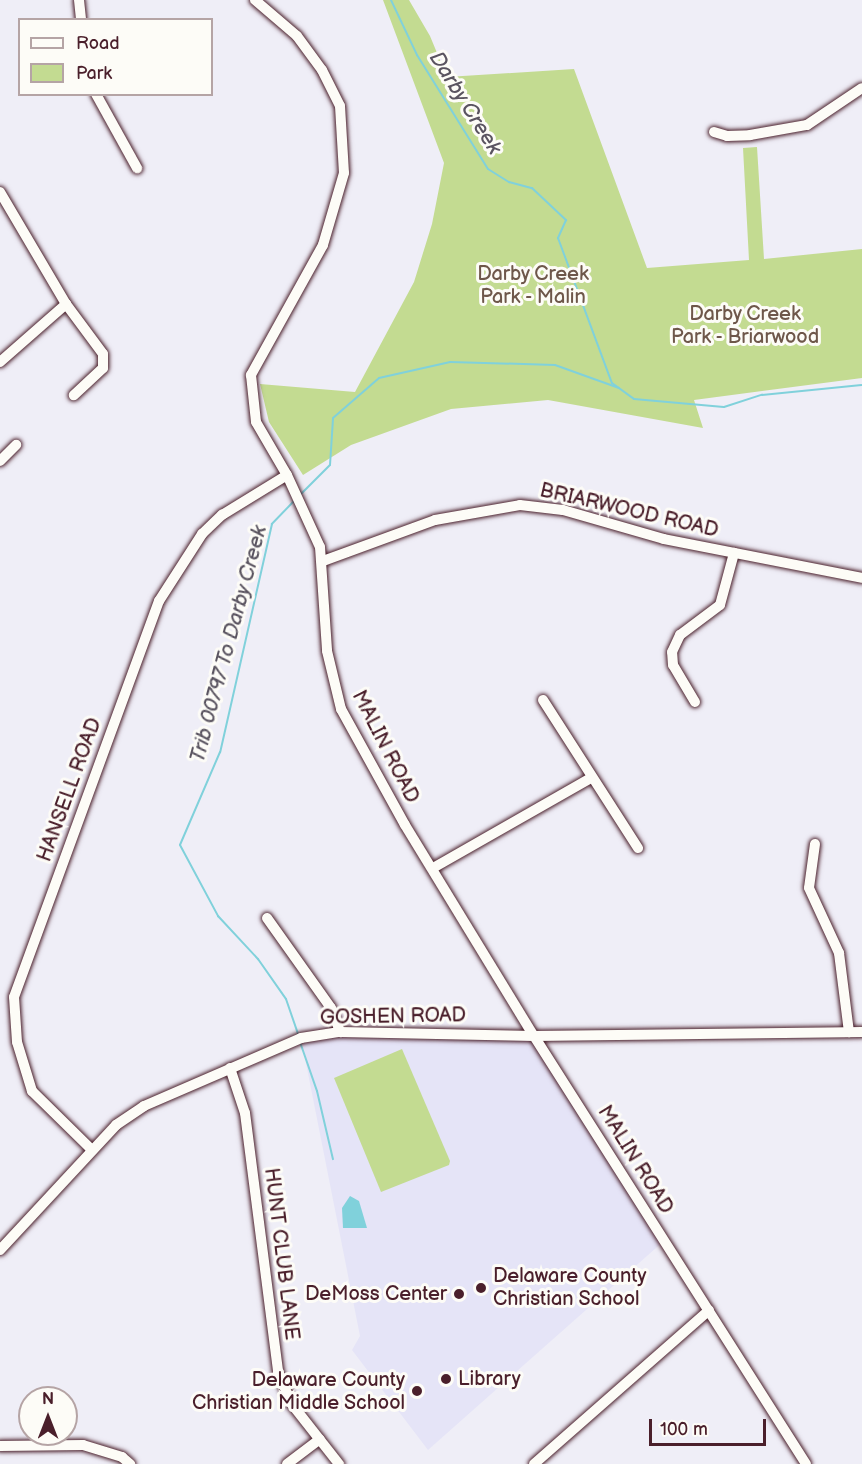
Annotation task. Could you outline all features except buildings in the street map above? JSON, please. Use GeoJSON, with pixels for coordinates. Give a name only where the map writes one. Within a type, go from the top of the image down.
{"type":"FeatureCollection","features":[{"type":"Feature","properties":{"kind":"street"},"geometry":{"type":"LineString","coordinates":[[79,0],[81,18]]}},
{"type":"Feature","properties":{"kind":"street","name":"MALIN ROAD"},"geometry":{"type":"LineString","coordinates":[[255,0],[297,36],[322,70],[340,106],[344,173],[323,245],[252,375],[256,422],[287,475],[314,531],[323,561],[327,651],[341,709],[405,825],[534,1036],[806,1464]]}},
{"type":"Feature","properties":{"kind":"street"},"geometry":{"type":"LineString","coordinates":[[714,132],[727,136],[792,130],[831,112],[862,88]]}},
{"type":"Feature","properties":{"kind":"street"},"geometry":{"type":"LineString","coordinates":[[97,96],[137,168]]}},
{"type":"Feature","properties":{"kind":"street"},"geometry":{"type":"LineString","coordinates":[[0,192],[66,304],[101,349],[105,363],[74,395]]}},
{"type":"Feature","properties":{"kind":"street"},"geometry":{"type":"LineString","coordinates":[[0,362],[66,304]]}},
{"type":"Feature","properties":{"kind":"street"},"geometry":{"type":"LineString","coordinates":[[0,461],[16,445]]}},
{"type":"Feature","properties":{"kind":"street","name":"HANSELL ROAD"},"geometry":{"type":"LineString","coordinates":[[90,1149],[32,1090],[17,1042],[14,997],[159,601],[202,534],[222,515],[287,475]]}},
{"type":"Feature","properties":{"kind":"street","name":"BRIARWOOD ROAD"},"geometry":{"type":"LineString","coordinates":[[323,561],[435,519],[520,505],[563,510],[664,539],[862,578]]}},
{"type":"Feature","properties":{"kind":"street"},"geometry":{"type":"LineString","coordinates":[[695,702],[673,664],[672,652],[680,635],[720,605],[734,553]]}},
{"type":"Feature","properties":{"kind":"street"},"geometry":{"type":"LineString","coordinates":[[543,700],[638,848]]}},
{"type":"Feature","properties":{"kind":"street"},"geometry":{"type":"LineString","coordinates":[[433,868],[591,778]]}},
{"type":"Feature","properties":{"kind":"street"},"geometry":{"type":"LineString","coordinates":[[815,844],[809,888],[839,953],[849,1032]]}},
{"type":"Feature","properties":{"kind":"street"},"geometry":{"type":"LineString","coordinates":[[267,918],[331,1008],[340,1032]]}},
{"type":"Feature","properties":{"kind":"street","name":"GOSHEN ROAD"},"geometry":{"type":"LineString","coordinates":[[0,1250],[90,1149],[144,1106],[298,1039],[340,1032],[534,1036],[862,1032]]}},
{"type":"Feature","properties":{"kind":"street"},"geometry":{"type":"LineString","coordinates":[[862,1032],[862,1037]]}},
{"type":"Feature","properties":{"kind":"street","name":"HUNT CLUB LANE"},"geometry":{"type":"LineString","coordinates":[[230,1068],[245,1113],[278,1372],[291,1403],[339,1464]]}},
{"type":"Feature","properties":{"kind":"street"},"geometry":{"type":"LineString","coordinates":[[534,1464],[710,1310]]}},
{"type":"Feature","properties":{"kind":"street"},"geometry":{"type":"LineString","coordinates":[[287,1464],[320,1439]]}},
{"type":"Feature","properties":{"kind":"street"},"geometry":{"type":"LineString","coordinates":[[0,1446],[83,1445],[122,1457],[129,1464]]}},
{"type":"Feature","properties":{"kind":"shaded area","name":"Delaware County Christian School"},"geometry":{"type":"Polygon","coordinates":[[[319,1034],[534,1036],[665,1240],[428,1450],[352,1350],[360,1336],[301,1038],[319,1034]]]}},
{"type":"Feature","properties":{"kind":"green space","name":"Darby Creek Park - Malin"},"geometry":{"type":"Polygon","coordinates":[[[383,0],[409,0],[430,36],[447,77],[574,69],[647,268],[749,260],[743,148],[757,147],[764,259],[862,249],[862,378],[694,400],[703,428],[548,400],[451,409],[351,445],[303,475],[269,422],[260,384],[355,392],[414,282],[432,224],[444,163],[383,0]]]}},
{"type":"Feature","properties":{"kind":"green space"},"geometry":{"type":"Polygon","coordinates":[[[402,1049],[450,1161],[449,1165],[381,1192],[334,1078],[402,1049]]]}},
{"type":"Feature","properties":{"kind":"water"},"geometry":{"type":"Polygon","coordinates":[[[350,1196],[359,1201],[367,1228],[343,1228],[342,1208],[350,1196]]]}},
{"type":"Feature","properties":{"kind":"waterway","name":"Darby Creek"},"geometry":{"type":"LineString","coordinates":[[391,0],[417,55],[488,169],[509,182],[532,188],[566,220],[558,238],[612,383],[634,399],[724,407],[762,395],[862,385]]}},
{"type":"Feature","properties":{"kind":"waterway","name":"Trib 00797 To Darby Creek"},"geometry":{"type":"LineString","coordinates":[[300,495],[330,465],[333,418],[379,378],[450,362],[555,365],[619,388]]}},
{"type":"Feature","properties":{"kind":"waterway","name":"Trib 00797 To Darby Creek"},"geometry":{"type":"LineString","coordinates":[[294,501],[272,524],[220,752],[180,845],[218,916],[258,959],[286,999],[299,1036]]}},
{"type":"Feature","properties":{"kind":"waterway","name":"Trib 00797 To Darby Creek"},"geometry":{"type":"LineString","coordinates":[[300,1042],[317,1091],[333,1159]]}},
{"type":"Feature","properties":{"kind":"place","name":"Delaware County Christian School"},"geometry":{"type":"Point","coordinates":[481,1288]}},
{"type":"Feature","properties":{"kind":"place","name":"DeMoss Center"},"geometry":{"type":"Point","coordinates":[459,1294]}},
{"type":"Feature","properties":{"kind":"place","name":"Library"},"geometry":{"type":"Point","coordinates":[446,1379]}},
{"type":"Feature","properties":{"kind":"place","name":"Delaware County Christian Middle School"},"geometry":{"type":"Point","coordinates":[417,1391]}},
{"type":"Feature","properties":{"kind":"park label","name":"Darby Creek Park - Briarwood"},"geometry":{"type":"Point","coordinates":[745,326]}}]}
